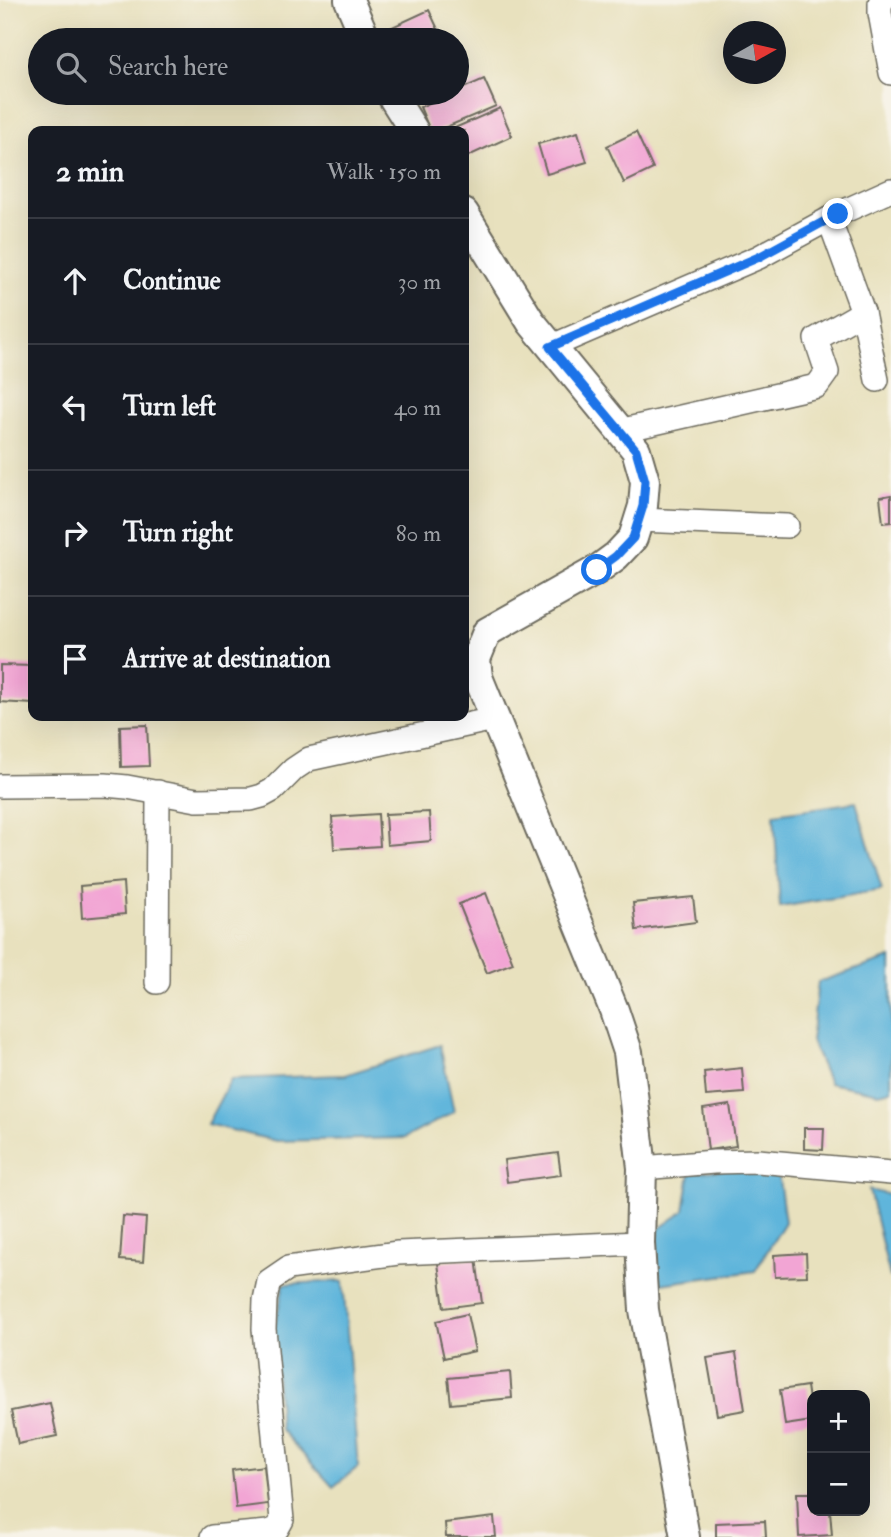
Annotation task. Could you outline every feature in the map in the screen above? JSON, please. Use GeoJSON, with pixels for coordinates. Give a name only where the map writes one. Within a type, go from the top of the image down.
{"type":"FeatureCollection","features":[{"type":"Feature","properties":{"kind":"street"},"geometry":{"type":"LineString","coordinates":[[349,0],[361,28]]}},
{"type":"Feature","properties":{"kind":"street"},"geometry":{"type":"LineString","coordinates":[[883,0],[880,13],[891,73]]}},
{"type":"Feature","properties":{"kind":"street"},"geometry":{"type":"LineString","coordinates":[[398,105],[411,126]]}},
{"type":"Feature","properties":{"kind":"street"},"geometry":{"type":"LineString","coordinates":[[550,347],[759,257],[829,219],[891,190]]}},
{"type":"Feature","properties":{"kind":"street"},"geometry":{"type":"LineString","coordinates":[[829,219],[863,312],[877,380]]}},
{"type":"Feature","properties":{"kind":"street"},"geometry":{"type":"LineString","coordinates":[[469,221],[531,322],[636,450],[645,481],[643,506],[633,538],[616,556],[597,570],[487,632],[477,659],[478,677],[494,719],[614,1010],[628,1052],[642,1168],[640,1242],[644,1310],[685,1537]]}},
{"type":"Feature","properties":{"kind":"street"},"geometry":{"type":"LineString","coordinates":[[620,430],[817,386],[827,372],[816,340],[863,312]]}},
{"type":"Feature","properties":{"kind":"street"},"geometry":{"type":"LineString","coordinates":[[639,520],[787,526]]}},
{"type":"Feature","properties":{"kind":"street"},"geometry":{"type":"LineString","coordinates":[[0,786],[105,785],[197,800],[251,799],[272,790],[309,759],[494,719]]}},
{"type":"Feature","properties":{"kind":"street"},"geometry":{"type":"LineString","coordinates":[[157,982],[158,792]]}},
{"type":"Feature","properties":{"kind":"street"},"geometry":{"type":"LineString","coordinates":[[642,1168],[758,1161],[891,1173]]}},
{"type":"Feature","properties":{"kind":"street"},"geometry":{"type":"LineString","coordinates":[[212,1537],[268,1532],[277,1529],[282,1520],[264,1329],[265,1300],[270,1281],[288,1268],[398,1253],[640,1242]]}},
{"type":"Feature","properties":{"kind":"water"},"geometry":{"type":"Polygon","coordinates":[[[856,802],[882,890],[780,907],[774,814],[856,802]]]}},
{"type":"Feature","properties":{"kind":"water"},"geometry":{"type":"Polygon","coordinates":[[[891,958],[891,1090],[879,1093],[829,1083],[811,1041],[818,982],[891,958]]]}},
{"type":"Feature","properties":{"kind":"water"},"geometry":{"type":"Polygon","coordinates":[[[440,1045],[454,1112],[405,1138],[276,1141],[207,1124],[231,1079],[345,1075],[440,1045]]]}},
{"type":"Feature","properties":{"kind":"water"},"geometry":{"type":"Polygon","coordinates":[[[777,1165],[785,1222],[755,1271],[653,1285],[657,1230],[684,1211],[690,1173],[777,1165]]]}},
{"type":"Feature","properties":{"kind":"water"},"geometry":{"type":"Polygon","coordinates":[[[869,1190],[891,1195],[891,1277],[890,1277],[869,1190]]]}},
{"type":"Feature","properties":{"kind":"water"},"geometry":{"type":"Polygon","coordinates":[[[343,1281],[358,1467],[333,1487],[280,1429],[273,1334],[284,1284],[343,1281]]]}},
{"type":"Feature","properties":{"kind":"building"},"geometry":{"type":"Polygon","coordinates":[[[429,10],[437,28],[390,28],[429,10]]]}},
{"type":"Feature","properties":{"kind":"building"},"geometry":{"type":"Polygon","coordinates":[[[484,79],[496,106],[449,126],[428,126],[420,107],[469,105],[469,86],[484,79]]]}},
{"type":"Feature","properties":{"kind":"building"},"geometry":{"type":"Polygon","coordinates":[[[500,108],[512,136],[469,156],[469,126],[459,126],[500,108]]]}},
{"type":"Feature","properties":{"kind":"building"},"geometry":{"type":"Polygon","coordinates":[[[578,132],[587,162],[547,174],[538,144],[578,132]]]}},
{"type":"Feature","properties":{"kind":"building"},"geometry":{"type":"Polygon","coordinates":[[[636,132],[653,169],[624,183],[607,146],[636,132]]]}},
{"type":"Feature","properties":{"kind":"building"},"geometry":{"type":"Polygon","coordinates":[[[891,495],[891,522],[883,523],[880,497],[891,495]]]}},
{"type":"Feature","properties":{"kind":"building"},"geometry":{"type":"Polygon","coordinates":[[[0,665],[28,666],[28,704],[0,702],[0,665]]]}},
{"type":"Feature","properties":{"kind":"building"},"geometry":{"type":"Polygon","coordinates":[[[147,725],[149,766],[121,767],[120,726],[147,725]]]}},
{"type":"Feature","properties":{"kind":"building"},"geometry":{"type":"Polygon","coordinates":[[[429,812],[431,841],[387,845],[385,814],[429,812]]]}},
{"type":"Feature","properties":{"kind":"building"},"geometry":{"type":"Polygon","coordinates":[[[378,814],[380,846],[334,849],[332,817],[378,814]]]}},
{"type":"Feature","properties":{"kind":"building"},"geometry":{"type":"Polygon","coordinates":[[[123,882],[125,914],[82,918],[80,886],[123,882]]]}},
{"type":"Feature","properties":{"kind":"building"},"geometry":{"type":"Polygon","coordinates":[[[486,893],[513,963],[487,973],[459,904],[486,893]]]}},
{"type":"Feature","properties":{"kind":"building"},"geometry":{"type":"Polygon","coordinates":[[[693,897],[696,922],[636,930],[633,903],[693,897]]]}},
{"type":"Feature","properties":{"kind":"building"},"geometry":{"type":"Polygon","coordinates":[[[742,1068],[744,1093],[706,1096],[704,1072],[742,1068]]]}},
{"type":"Feature","properties":{"kind":"building"},"geometry":{"type":"Polygon","coordinates":[[[730,1105],[736,1146],[708,1150],[703,1109],[730,1105]]]}},
{"type":"Feature","properties":{"kind":"building"},"geometry":{"type":"Polygon","coordinates":[[[804,1128],[824,1128],[823,1150],[804,1149],[804,1128]]]}},
{"type":"Feature","properties":{"kind":"building"},"geometry":{"type":"Polygon","coordinates":[[[558,1153],[561,1175],[507,1182],[504,1160],[558,1153]]]}},
{"type":"Feature","properties":{"kind":"building"},"geometry":{"type":"Polygon","coordinates":[[[123,1216],[146,1218],[143,1262],[120,1260],[123,1216]]]}},
{"type":"Feature","properties":{"kind":"building"},"geometry":{"type":"Polygon","coordinates":[[[806,1253],[807,1276],[775,1277],[774,1255],[806,1253]]]}},
{"type":"Feature","properties":{"kind":"building"},"geometry":{"type":"Polygon","coordinates":[[[476,1258],[482,1303],[444,1308],[438,1263],[476,1258]]]}},
{"type":"Feature","properties":{"kind":"building"},"geometry":{"type":"Polygon","coordinates":[[[467,1314],[475,1351],[444,1358],[436,1321],[467,1314]]]}},
{"type":"Feature","properties":{"kind":"building"},"geometry":{"type":"Polygon","coordinates":[[[736,1353],[745,1410],[717,1415],[707,1358],[736,1353]]]}},
{"type":"Feature","properties":{"kind":"building"},"geometry":{"type":"Polygon","coordinates":[[[510,1372],[512,1398],[451,1404],[448,1378],[510,1372]]]}},
{"type":"Feature","properties":{"kind":"building"},"geometry":{"type":"Polygon","coordinates":[[[807,1386],[807,1422],[785,1425],[780,1390],[807,1386]]]}},
{"type":"Feature","properties":{"kind":"building"},"geometry":{"type":"Polygon","coordinates":[[[50,1403],[57,1436],[18,1444],[11,1411],[50,1403]]]}},
{"type":"Feature","properties":{"kind":"building"},"geometry":{"type":"Polygon","coordinates":[[[264,1466],[268,1504],[236,1508],[232,1470],[264,1466]]]}},
{"type":"Feature","properties":{"kind":"building"},"geometry":{"type":"Polygon","coordinates":[[[797,1493],[807,1493],[807,1516],[830,1516],[832,1535],[799,1537],[797,1493]]]}},
{"type":"Feature","properties":{"kind":"building"},"geometry":{"type":"Polygon","coordinates":[[[494,1517],[496,1537],[446,1537],[445,1523],[494,1517]]]}},
{"type":"Feature","properties":{"kind":"building"},"geometry":{"type":"Polygon","coordinates":[[[765,1521],[766,1537],[716,1537],[716,1523],[765,1521]]]}},
{"type":"Feature","properties":{"kind":"route"},"geometry":{"type":"LineString","coordinates":[[597,570],[616,556],[633,538],[643,506],[645,481],[636,450],[550,347],[759,257],[838,214]]}}]}
